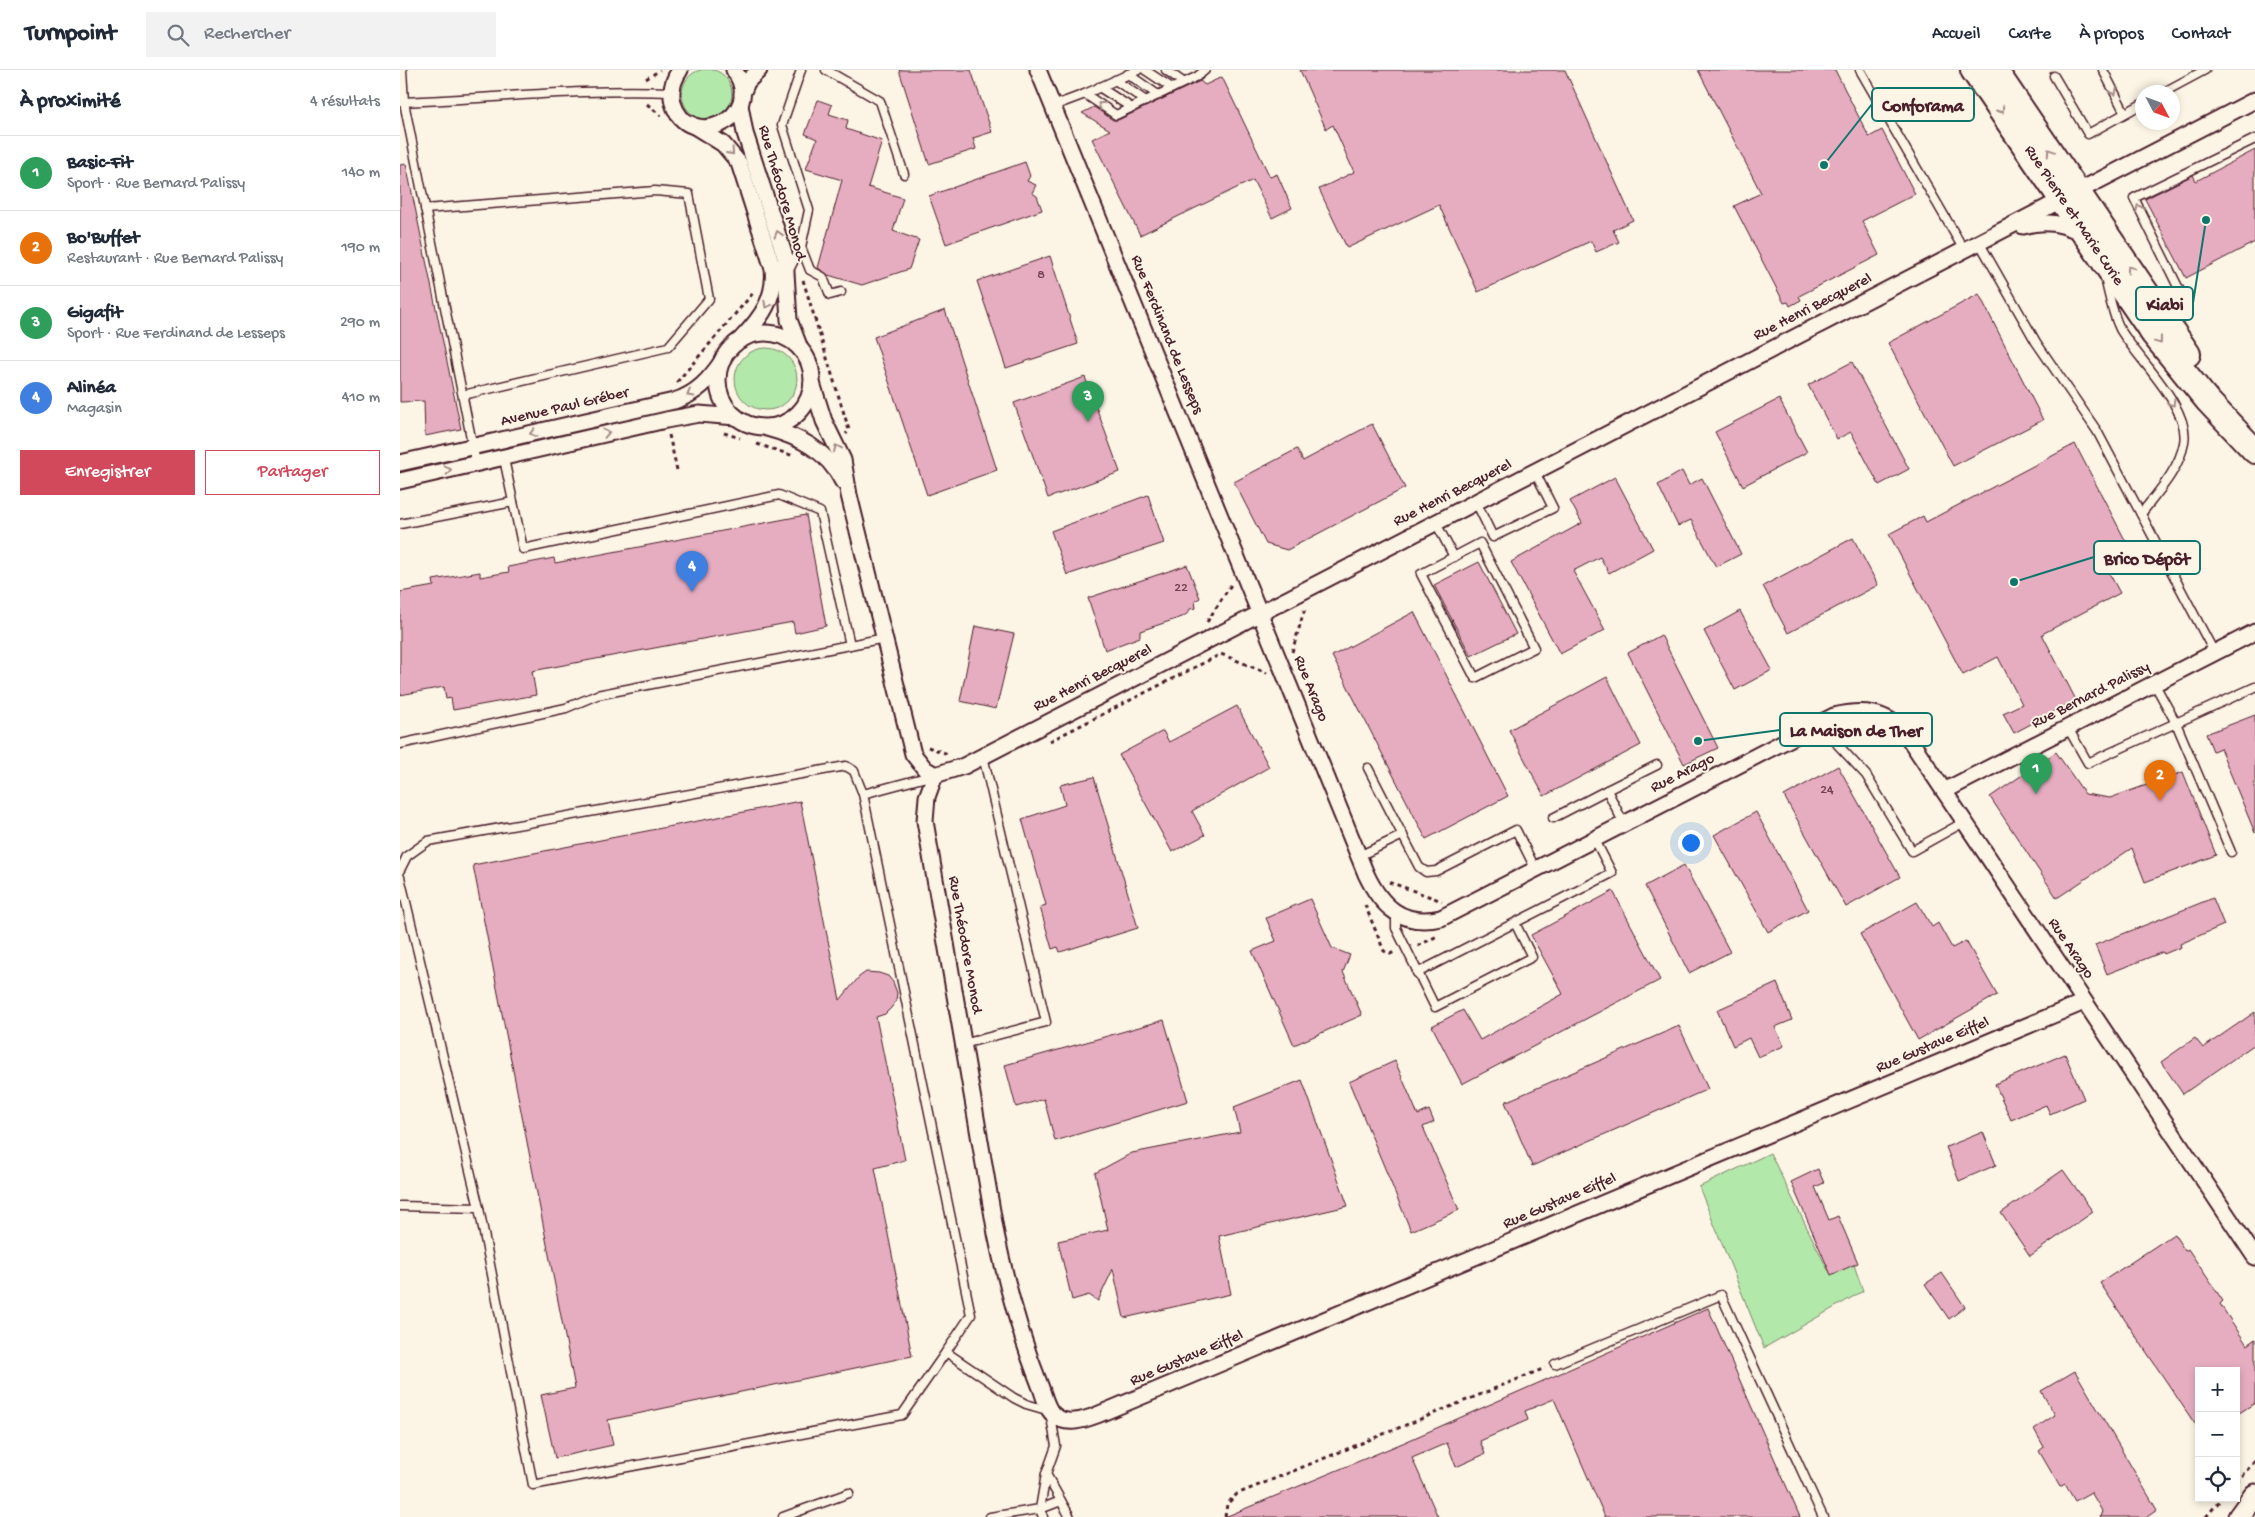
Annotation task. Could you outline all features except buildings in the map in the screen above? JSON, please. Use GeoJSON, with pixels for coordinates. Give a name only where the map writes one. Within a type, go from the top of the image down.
{"type":"FeatureCollection","features":[{"type":"Feature","properties":{"kind":"main road","name":"Rue Pierre et Marie Curie"},"geometry":{"type":"LineString","coordinates":[[1973,70],[2070,196],[2197,367],[2255,433]]}},
{"type":"Feature","properties":{"kind":"main road","name":"Rue Pierre et Marie Curie"},"geometry":{"type":"LineString","coordinates":[[1996,70],[2070,196],[2093,245],[2166,350],[2207,400],[2255,451]]}},
{"type":"Feature","properties":{"kind":"street"},"geometry":{"type":"LineString","coordinates":[[672,92],[673,82],[680,70]]}},
{"type":"Feature","properties":{"kind":"street","name":"Rue Théodore Monod"},"geometry":{"type":"LineString","coordinates":[[734,70],[739,79],[745,133],[785,257],[789,320],[800,349]]}},
{"type":"Feature","properties":{"kind":"street"},"geometry":{"type":"LineString","coordinates":[[691,124],[705,128],[720,125],[732,117],[748,82],[759,70]]}},
{"type":"Feature","properties":{"kind":"street","name":"Rue Ferdinand de Lesseps"},"geometry":{"type":"LineString","coordinates":[[1038,70],[1260,613]]}},
{"type":"Feature","properties":{"kind":"street","name":"Rue Théodore Monod"},"geometry":{"type":"LineString","coordinates":[[672,92],[677,111],[691,124],[723,144],[739,163],[773,268],[773,287],[769,302],[758,320],[737,343]]}},
{"type":"Feature","properties":{"kind":"street","name":"Rue Henri Becquerel"},"geometry":{"type":"LineString","coordinates":[[936,775],[953,771],[983,756],[2255,100]]}},
{"type":"Feature","properties":{"kind":"street","name":"Rue Henri Becquerel"},"geometry":{"type":"LineString","coordinates":[[1982,241],[2041,222],[2066,226],[2093,245]]}},
{"type":"Feature","properties":{"kind":"street"},"geometry":{"type":"LineString","coordinates":[[849,495],[836,470],[818,450],[792,436],[750,424],[736,417],[727,406],[721,394],[719,373],[723,360],[737,343],[754,335],[767,333],[785,338],[800,349],[810,365],[812,383],[824,421],[843,460],[849,495],[914,754],[925,769],[936,775]]}},
{"type":"Feature","properties":{"kind":"street","name":"Avenue Paul Gréber"},"geometry":{"type":"LineString","coordinates":[[400,463],[684,398],[704,384],[723,360]]}},
{"type":"Feature","properties":{"kind":"street"},"geometry":{"type":"LineString","coordinates":[[762,427],[780,424],[796,415],[807,401],[812,383]]}},
{"type":"Feature","properties":{"kind":"street","name":"Avenue Paul Gréber"},"geometry":{"type":"LineString","coordinates":[[400,481],[692,415],[714,414],[736,417]]}},
{"type":"Feature","properties":{"kind":"street","name":"Rue Arago"},"geometry":{"type":"LineString","coordinates":[[1260,613],[1359,856],[1378,896],[1396,912],[1412,920],[1430,921],[1440,918],[1834,716],[1859,712],[1883,716],[1906,734],[2255,1257]]}},
{"type":"Feature","properties":{"kind":"street","name":"Rue Bernard Palissy"},"geometry":{"type":"LineString","coordinates":[[1944,791],[2255,632]]}},
{"type":"Feature","properties":{"kind":"street","name":"Rue Théodore Monod"},"geometry":{"type":"LineString","coordinates":[[936,775],[927,797],[925,821],[1000,1252],[1022,1335],[1050,1411]]}},
{"type":"Feature","properties":{"kind":"street","name":"Rue Gustave Eiffel"},"geometry":{"type":"LineString","coordinates":[[1050,1411],[1054,1416],[1077,1422],[1097,1416],[2084,1002]]}},
{"type":"Feature","properties":{"kind":"street"},"geometry":{"type":"LineString","coordinates":[[2240,1517],[2255,1495]]}},
{"type":"Feature","properties":{"kind":"street"},"geometry":{"type":"LineString","coordinates":[[2240,1517],[2255,1502]]}},
{"type":"Feature","properties":{"kind":"lane"},"geometry":{"type":"LineString","coordinates":[[402,70],[402,102],[476,463]]}},
{"type":"Feature","properties":{"kind":"lane"},"geometry":{"type":"LineString","coordinates":[[786,276],[800,247],[809,210],[782,125],[801,70]]}},
{"type":"Feature","properties":{"kind":"lane"},"geometry":{"type":"LineString","coordinates":[[826,70],[880,100],[904,174]]}},
{"type":"Feature","properties":{"kind":"lane"},"geometry":{"type":"LineString","coordinates":[[1053,106],[1138,70]]}},
{"type":"Feature","properties":{"kind":"lane"},"geometry":{"type":"LineString","coordinates":[[1145,70],[1172,88]]}},
{"type":"Feature","properties":{"kind":"lane"},"geometry":{"type":"LineString","coordinates":[[1166,70],[1183,82]]}},
{"type":"Feature","properties":{"kind":"lane"},"geometry":{"type":"LineString","coordinates":[[1190,70],[1198,76]]}},
{"type":"Feature","properties":{"kind":"lane"},"geometry":{"type":"LineString","coordinates":[[1085,94],[1116,115],[1198,76],[1205,70]]}},
{"type":"Feature","properties":{"kind":"lane"},"geometry":{"type":"LineString","coordinates":[[1860,70],[1964,250]]}},
{"type":"Feature","properties":{"kind":"lane"},"geometry":{"type":"LineString","coordinates":[[2103,70],[2125,113]]}},
{"type":"Feature","properties":{"kind":"lane"},"geometry":{"type":"LineString","coordinates":[[2177,85],[2206,70]]}},
{"type":"Feature","properties":{"kind":"lane"},"geometry":{"type":"LineString","coordinates":[[1128,74],[1158,95]]}},
{"type":"Feature","properties":{"kind":"lane"},"geometry":{"type":"LineString","coordinates":[[2054,76],[2088,134],[2135,108]]}},
{"type":"Feature","properties":{"kind":"lane"},"geometry":{"type":"LineString","coordinates":[[1115,80],[1146,101]]}},
{"type":"Feature","properties":{"kind":"lane"},"geometry":{"type":"LineString","coordinates":[[1099,88],[1132,108]]}},
{"type":"Feature","properties":{"kind":"lane"},"geometry":{"type":"LineString","coordinates":[[402,102],[575,93],[672,92]]}},
{"type":"Feature","properties":{"kind":"lane"},"geometry":{"type":"LineString","coordinates":[[2184,299],[2134,198],[2255,139]]}},
{"type":"Feature","properties":{"kind":"lane"},"geometry":{"type":"LineString","coordinates":[[425,209],[655,191],[689,194],[709,299],[668,347],[463,395]]}},
{"type":"Feature","properties":{"kind":"lane"},"geometry":{"type":"LineString","coordinates":[[1982,241],[2036,342],[2097,431],[2214,652]]}},
{"type":"Feature","properties":{"kind":"lane"},"geometry":{"type":"LineString","coordinates":[[2093,245],[2120,327],[2172,402],[2184,431],[2184,445],[2175,466],[2141,514]]}},
{"type":"Feature","properties":{"kind":"lane"},"geometry":{"type":"LineString","coordinates":[[800,247],[810,270],[823,277],[830,295],[841,292]]}},
{"type":"Feature","properties":{"kind":"lane"},"geometry":{"type":"LineString","coordinates":[[500,440],[523,549],[779,494],[820,512],[850,645]]}},
{"type":"Feature","properties":{"kind":"lane"},"geometry":{"type":"LineString","coordinates":[[1476,502],[1493,537],[1553,508],[1535,472]]}},
{"type":"Feature","properties":{"kind":"lane"},"geometry":{"type":"LineString","coordinates":[[400,524],[513,502]]}},
{"type":"Feature","properties":{"kind":"lane"},"geometry":{"type":"LineString","coordinates":[[1436,523],[1454,557]]}},
{"type":"Feature","properties":{"kind":"lane"},"geometry":{"type":"LineString","coordinates":[[1480,543],[1534,648],[1475,678],[1421,574],[1454,557],[1480,543]]}},
{"type":"Feature","properties":{"kind":"lane"},"geometry":{"type":"LineString","coordinates":[[400,744],[566,708],[597,695],[885,638]]}},
{"type":"Feature","properties":{"kind":"lane"},"geometry":{"type":"LineString","coordinates":[[2154,683],[2176,723],[2231,852]]}},
{"type":"Feature","properties":{"kind":"lane"},"geometry":{"type":"LineString","coordinates":[[2068,728],[2088,763],[2255,687]]}},
{"type":"Feature","properties":{"kind":"lane"},"geometry":{"type":"LineString","coordinates":[[1821,722],[1838,745],[1866,775],[1912,851],[1964,822]]}},
{"type":"Feature","properties":{"kind":"lane"},"geometry":{"type":"LineString","coordinates":[[963,1044],[1046,1022],[983,756]]}},
{"type":"Feature","properties":{"kind":"lane"},"geometry":{"type":"LineString","coordinates":[[1553,818],[1657,765]]}},
{"type":"Feature","properties":{"kind":"lane"},"geometry":{"type":"LineString","coordinates":[[400,870],[407,856],[428,841],[846,766],[854,771],[863,794],[970,1315],[902,1415],[533,1485],[479,1208],[400,877]]}},
{"type":"Feature","properties":{"kind":"lane"},"geometry":{"type":"LineString","coordinates":[[1368,768],[1419,867],[1429,873],[1516,830],[1536,870]]}},
{"type":"Feature","properties":{"kind":"lane"},"geometry":{"type":"LineString","coordinates":[[863,794],[936,775]]}},
{"type":"Feature","properties":{"kind":"lane"},"geometry":{"type":"LineString","coordinates":[[1607,790],[1624,824]]}},
{"type":"Feature","properties":{"kind":"lane"},"geometry":{"type":"LineString","coordinates":[[1359,856],[1402,835]]}},
{"type":"Feature","properties":{"kind":"lane"},"geometry":{"type":"LineString","coordinates":[[1418,973],[1612,873],[1595,840]]}},
{"type":"Feature","properties":{"kind":"lane"},"geometry":{"type":"LineString","coordinates":[[1396,912],[1396,928],[1435,1007],[1532,957],[1515,923]]}},
{"type":"Feature","properties":{"kind":"lane"},"geometry":{"type":"LineString","coordinates":[[400,1206],[479,1208]]}},
{"type":"Feature","properties":{"kind":"lane"},"geometry":{"type":"LineString","coordinates":[[1555,1364],[1721,1295],[1823,1517]]}},
{"type":"Feature","properties":{"kind":"lane"},"geometry":{"type":"LineString","coordinates":[[946,1352],[1014,1398],[1026,1404],[1050,1411],[1056,1446],[1046,1474],[1040,1509],[1043,1517]]}},
{"type":"Feature","properties":{"kind":"lane"},"geometry":{"type":"LineString","coordinates":[[1046,1474],[1070,1517]]}},
{"type":"Feature","properties":{"kind":"lane"},"geometry":{"type":"LineString","coordinates":[[783,1517],[849,1492]]}},
{"type":"Feature","properties":{"kind":"lane"},"geometry":{"type":"LineString","coordinates":[[990,1517],[1040,1509],[1061,1501]]}},
{"type":"Feature","properties":{"kind":"path"},"geometry":{"type":"LineString","coordinates":[[644,80],[660,70]]}},
{"type":"Feature","properties":{"kind":"path"},"geometry":{"type":"LineString","coordinates":[[645,103],[664,119]]}},
{"type":"Feature","properties":{"kind":"path"},"geometry":{"type":"LineString","coordinates":[[676,384],[758,288]]}},
{"type":"Feature","properties":{"kind":"path"},"geometry":{"type":"LineString","coordinates":[[668,431],[677,470]]}},
{"type":"Feature","properties":{"kind":"path"},"geometry":{"type":"LineString","coordinates":[[757,444],[800,458]]}},
{"type":"Feature","properties":{"kind":"path"},"geometry":{"type":"LineString","coordinates":[[1042,746],[1221,654],[1272,675]]}},
{"type":"Feature","properties":{"kind":"path"},"geometry":{"type":"LineString","coordinates":[[925,745],[945,754],[955,755]]}},
{"type":"Feature","properties":{"kind":"path"},"geometry":{"type":"LineString","coordinates":[[1386,881],[1446,902]]}},
{"type":"Feature","properties":{"kind":"path"},"geometry":{"type":"LineString","coordinates":[[1225,1517],[1227,1504],[1237,1494],[1555,1364]]}},
{"type":"Feature","properties":{"kind":"path"},"geometry":{"type":"LineString","coordinates":[[2240,1478],[2255,1461]]}},
{"type":"Feature","properties":{"kind":"path"},"geometry":{"type":"LineString","coordinates":[[2206,1517],[2219,1502]]}},
{"type":"Feature","properties":{"kind":"green space"},"geometry":{"type":"Polygon","coordinates":[[[702,69],[712,69],[725,76],[732,89],[732,99],[725,112],[712,119],[702,119],[693,115],[686,108],[682,99],[682,89],[686,80],[693,73],[702,69]]]}},
{"type":"Feature","properties":{"kind":"green space"},"geometry":{"type":"Polygon","coordinates":[[[766,348],[778,350],[788,357],[795,367],[797,379],[795,391],[788,401],[778,408],[766,410],[754,408],[744,401],[737,391],[735,379],[737,367],[744,357],[754,350],[766,348]]]}},
{"type":"Feature","properties":{"kind":"green space"},"geometry":{"type":"Polygon","coordinates":[[[1770,1153],[1828,1270],[1854,1265],[1863,1291],[1764,1348],[1699,1187],[1770,1153]]]}},
{"type":"Feature","properties":{"kind":"place","name":"Conforama"},"geometry":{"type":"Point","coordinates":[1824,165]}},
{"type":"Feature","properties":{"kind":"place","name":"Kiabi"},"geometry":{"type":"Point","coordinates":[2206,220]}},
{"type":"Feature","properties":{"kind":"place","name":"Gigafit"},"geometry":{"type":"Point","coordinates":[1088,422]}},
{"type":"Feature","properties":{"kind":"place","name":"Brico Dépôt"},"geometry":{"type":"Point","coordinates":[2014,582]}},
{"type":"Feature","properties":{"kind":"place","name":"Alinéa"},"geometry":{"type":"Point","coordinates":[692,592]}},
{"type":"Feature","properties":{"kind":"place","name":"La Maison de Ther"},"geometry":{"type":"Point","coordinates":[1698,741]}},
{"type":"Feature","properties":{"kind":"place","name":"Basic-Fit"},"geometry":{"type":"Point","coordinates":[2036,794]}},
{"type":"Feature","properties":{"kind":"place","name":"Bo'Buffet"},"geometry":{"type":"Point","coordinates":[2160,801]}}]}
